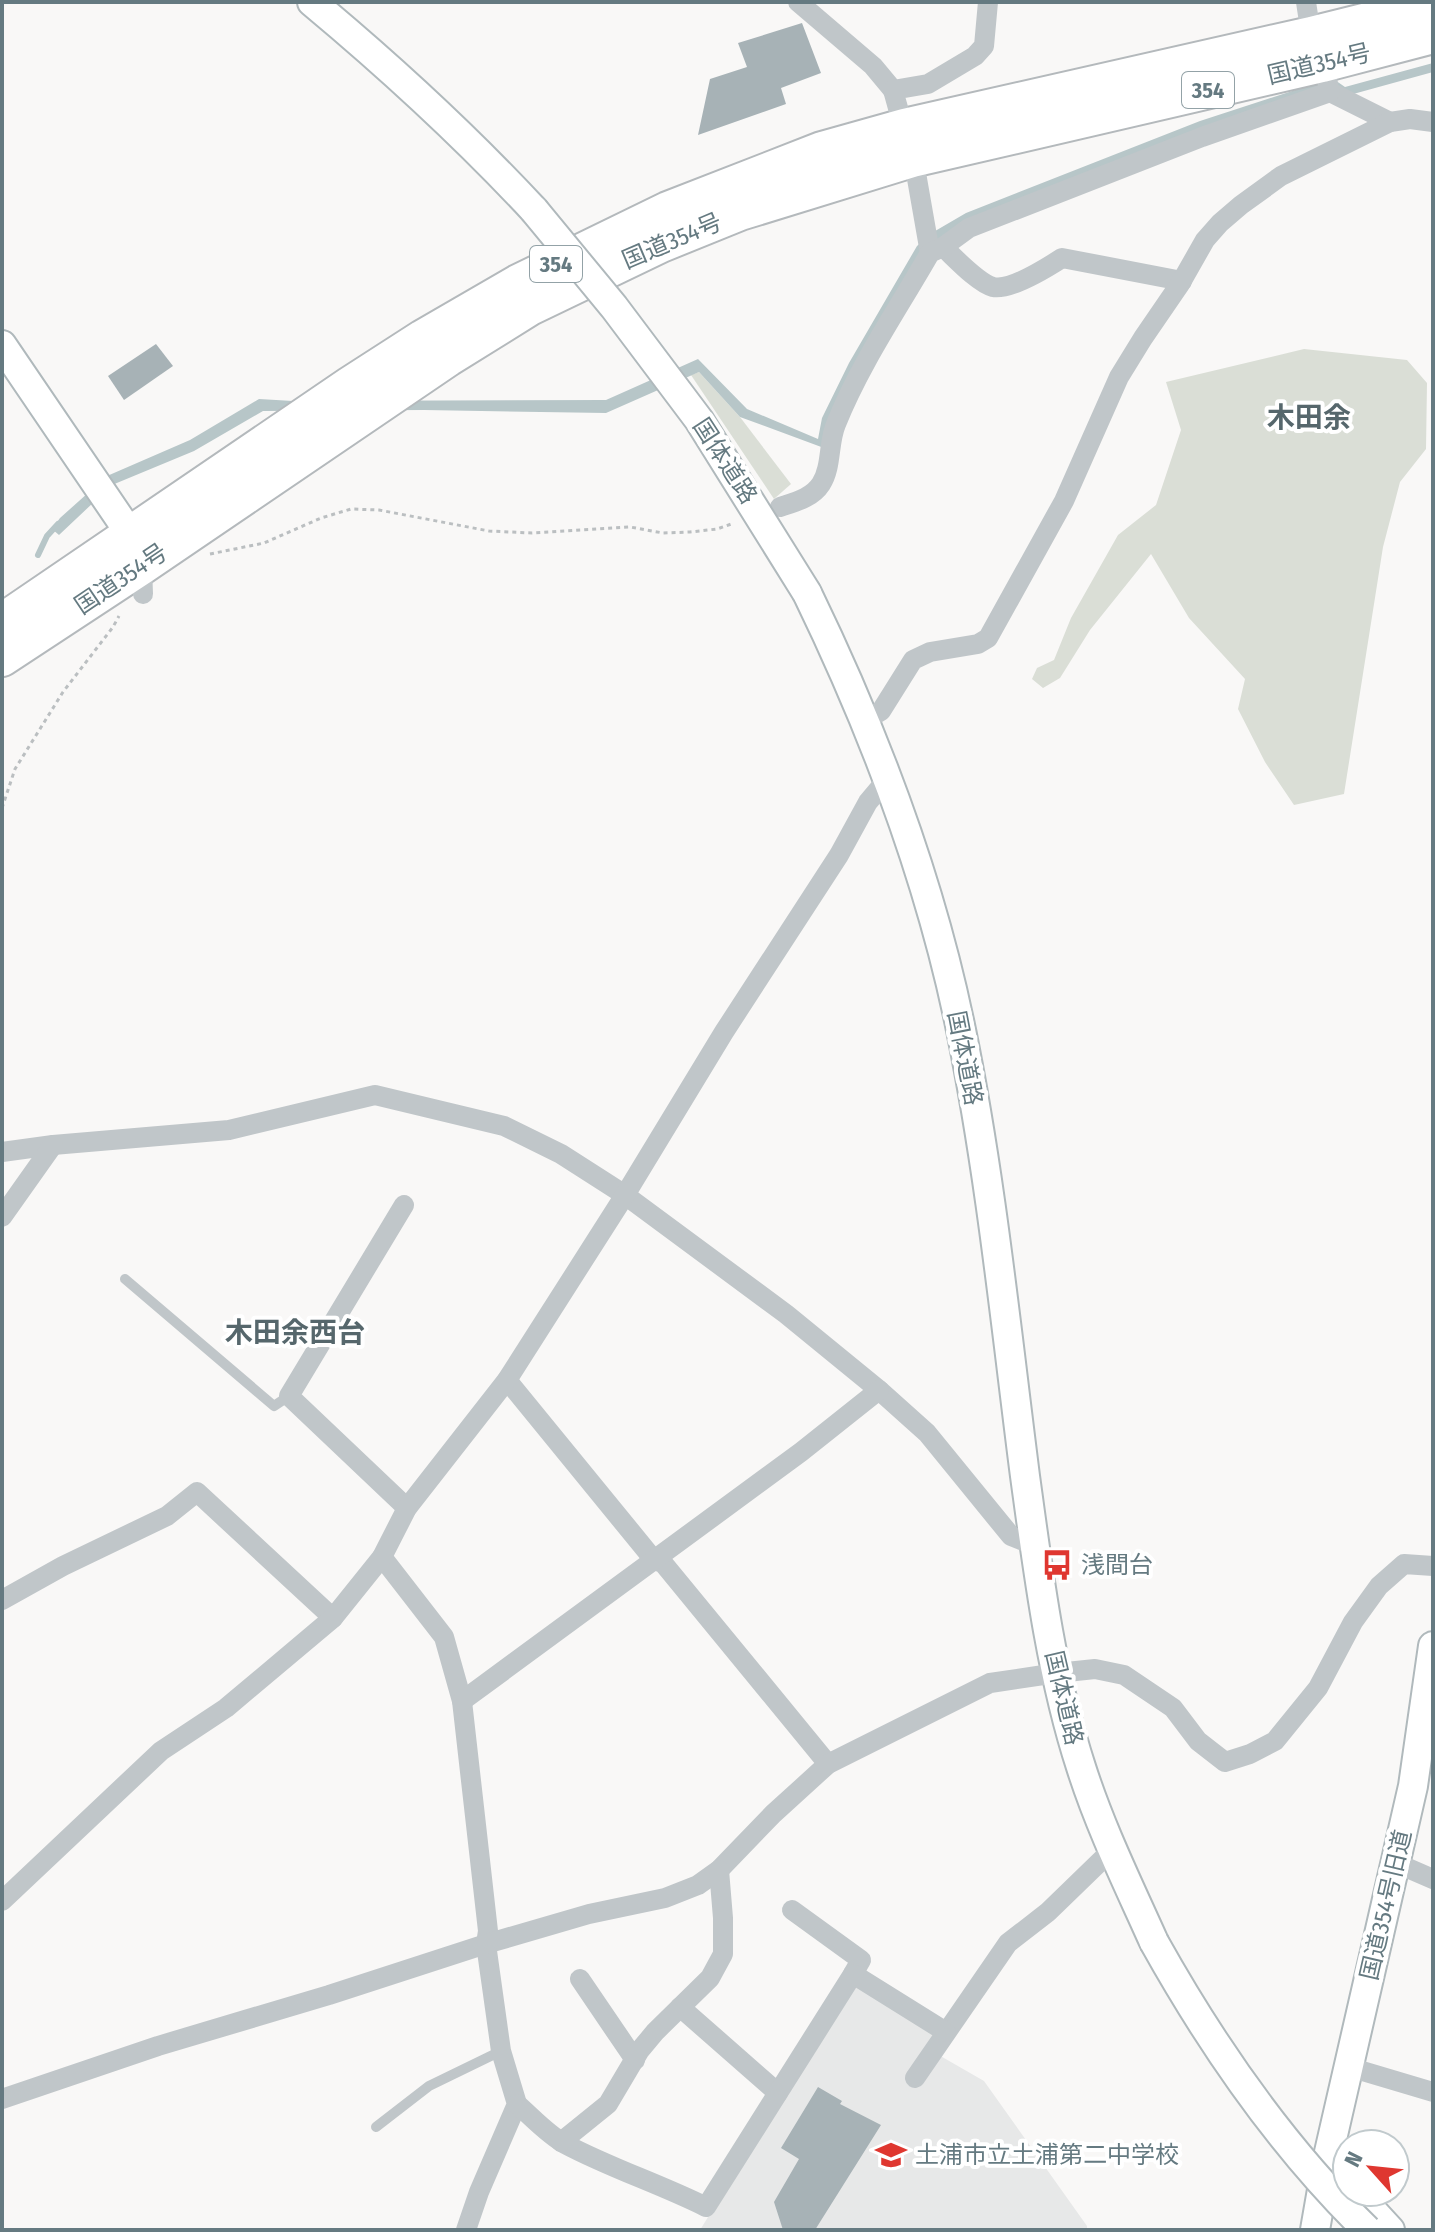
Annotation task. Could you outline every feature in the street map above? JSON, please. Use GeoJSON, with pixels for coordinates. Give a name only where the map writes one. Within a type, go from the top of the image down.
{"type":"FeatureCollection","features":[{"type":"Feature","properties":{"kind":"highway","name":"国道354号"},"geometry":{"type":"LineString","coordinates":[[1317,48],[1433,3]]}},
{"type":"Feature","properties":{"kind":"highway","name":"国道354号"},"geometry":{"type":"LineString","coordinates":[[2,658],[139,565],[350,385],[518,283],[668,210],[822,150],[908,143],[1317,48],[1433,35]]}},
{"type":"Feature","properties":{"kind":"highway","name":"国道354号"},"geometry":{"type":"LineString","coordinates":[[2,622],[139,565]]}},
{"type":"Feature","properties":{"kind":"street"},"geometry":{"type":"LineString","coordinates":[[798,2],[873,66],[893,90],[937,250],[990,287],[1003,287],[1062,258],[1182,281]]}},
{"type":"Feature","properties":{"kind":"street"},"geometry":{"type":"LineString","coordinates":[[893,90],[928,84],[975,56],[984,46],[988,2]]}},
{"type":"Feature","properties":{"kind":"street","name":"国体道路"},"geometry":{"type":"LineString","coordinates":[[328,8],[482,155],[534,210],[614,307],[699,420],[807,593],[843,665],[889,777],[931,911],[961,1028],[984,1165],[1034,1545],[1057,1673],[1080,1764],[1154,1942],[1203,2028],[1293,2149],[1367,2230]]}},
{"type":"Feature","properties":{"kind":"street"},"geometry":{"type":"LineString","coordinates":[[780,507],[802,500],[822,482],[834,427],[862,371],[937,250],[969,228],[1202,137],[1317,48],[1390,122]]}},
{"type":"Feature","properties":{"kind":"street"},"geometry":{"type":"LineString","coordinates":[[866,720],[881,711],[913,660],[930,652],[978,644],[988,638],[1064,501],[1119,377],[1205,240],[1220,223],[1281,176],[1390,122],[1410,119],[1433,122]]}},
{"type":"Feature","properties":{"kind":"street"},"geometry":{"type":"LineString","coordinates":[[2,345],[139,565]]}},
{"type":"Feature","properties":{"kind":"street"},"geometry":{"type":"LineString","coordinates":[[2,1901],[161,1751],[226,1708],[333,1618],[382,1557],[407,1508],[507,1380],[724,1032],[839,855],[868,802],[889,777]]}},
{"type":"Feature","properties":{"kind":"street"},"geometry":{"type":"LineString","coordinates":[[2,1152],[229,1130],[375,1095],[504,1126],[561,1154],[625,1195],[786,1314],[927,1433],[1011,1536],[1034,1545]]}},
{"type":"Feature","properties":{"kind":"street"},"geometry":{"type":"LineString","coordinates":[[2,1217],[53,1145]]}},
{"type":"Feature","properties":{"kind":"street"},"geometry":{"type":"LineString","coordinates":[[404,1205],[289,1396],[407,1508]]}},
{"type":"Feature","properties":{"kind":"street"},"geometry":{"type":"LineString","coordinates":[[507,1380],[654,1560],[663,1563],[828,1764]]}},
{"type":"Feature","properties":{"kind":"street"},"geometry":{"type":"LineString","coordinates":[[462,1701],[801,1452],[879,1390]]}},
{"type":"Feature","properties":{"kind":"street"},"geometry":{"type":"LineString","coordinates":[[2,1600],[63,1566],[167,1516],[197,1492],[333,1618]]}},
{"type":"Feature","properties":{"kind":"street"},"geometry":{"type":"LineString","coordinates":[[382,1557],[444,1637],[462,1701],[488,1931],[486,1944],[501,2051],[517,2104],[561,2142],[706,2207],[861,1960],[792,1910]]}},
{"type":"Feature","properties":{"kind":"street"},"geometry":{"type":"LineString","coordinates":[[2,2099],[158,2046],[486,1944],[589,1914],[665,1898],[698,1885],[719,1870],[773,1814],[828,1764],[990,1683],[1095,1669],[1124,1675],[1173,1708],[1198,1741],[1225,1762],[1250,1754],[1275,1741],[1318,1688],[1353,1622],[1379,1586],[1404,1564],[1433,1566]]}},
{"type":"Feature","properties":{"kind":"street","name":"国道354号旧道"},"geometry":{"type":"LineString","coordinates":[[1315,2230],[1327,2161],[1413,1786],[1433,1646]]}},
{"type":"Feature","properties":{"kind":"street"},"geometry":{"type":"LineString","coordinates":[[915,2078],[1008,1943],[1048,1912],[1113,1849]]}},
{"type":"Feature","properties":{"kind":"street"},"geometry":{"type":"LineString","coordinates":[[1396,1863],[1433,1879]]}},
{"type":"Feature","properties":{"kind":"street"},"geometry":{"type":"LineString","coordinates":[[561,2142],[608,2104],[655,2032],[710,1978],[723,1954],[719,1870]]}},
{"type":"Feature","properties":{"kind":"street"},"geometry":{"type":"LineString","coordinates":[[853,1974],[946,2032]]}},
{"type":"Feature","properties":{"kind":"street"},"geometry":{"type":"LineString","coordinates":[[580,1979],[635,2060]]}},
{"type":"Feature","properties":{"kind":"street"},"geometry":{"type":"LineString","coordinates":[[680,2007],[778,2093]]}},
{"type":"Feature","properties":{"kind":"street"},"geometry":{"type":"LineString","coordinates":[[1349,2067],[1433,2092]]}},
{"type":"Feature","properties":{"kind":"street"},"geometry":{"type":"LineString","coordinates":[[466,2230],[517,2104]]}},
{"type":"Feature","properties":{"kind":"street"},"geometry":{"type":"LineString","coordinates":[[1327,2161],[1331,2166]]}},
{"type":"Feature","properties":{"kind":"street"},"geometry":{"type":"LineString","coordinates":[[1370,2208],[1390,2230]]}},
{"type":"Feature","properties":{"kind":"lane"},"geometry":{"type":"LineString","coordinates":[[125,1279],[274,1406],[289,1396]]}},
{"type":"Feature","properties":{"kind":"lane"},"geometry":{"type":"LineString","coordinates":[[376,2127],[429,2086],[501,2051]]}},
{"type":"Feature","properties":{"kind":"path"},"geometry":{"type":"LineString","coordinates":[[203,555],[264,543],[321,518],[351,509],[379,510],[489,531],[532,533],[630,527],[663,533],[690,532],[717,529],[742,520]]}},
{"type":"Feature","properties":{"kind":"path"},"geometry":{"type":"LineString","coordinates":[[2,808],[15,769],[63,692],[126,605],[139,565]]}},
{"type":"Feature","properties":{"kind":"shaded area"},"geometry":{"type":"Polygon","coordinates":[[[1433,63],[1433,72],[1346,96],[1334,88],[935,244],[824,448],[740,417],[699,372],[606,413],[263,411],[194,451],[112,485],[59,535],[52,529],[107,476],[190,440],[259,399],[606,400],[698,359],[747,409],[818,439],[822,418],[849,363],[917,246],[930,234],[966,213],[1200,121],[1332,78],[1345,87],[1433,63]]]}},
{"type":"Feature","properties":{"kind":"shaded area"},"geometry":{"type":"Polygon","coordinates":[[[1304,349],[1407,360],[1427,383],[1426,449],[1400,482],[1383,547],[1344,794],[1294,805],[1265,762],[1238,709],[1245,679],[1189,618],[1151,554],[1090,630],[1060,678],[1043,688],[1032,679],[1037,668],[1054,660],[1071,618],[1118,535],[1156,505],[1181,430],[1166,382],[1304,349]]]}},
{"type":"Feature","properties":{"kind":"shaded area"},"geometry":{"type":"Polygon","coordinates":[[[699,372],[740,417],[791,484],[774,499],[691,375],[699,372]]]}},
{"type":"Feature","properties":{"kind":"shaded area","name":"土浦市立土浦第二中学校"},"geometry":{"type":"Polygon","coordinates":[[[861,1985],[934,2033],[937,2054],[984,2081],[1087,2230],[700,2230],[844,1997],[852,1987],[861,1985]]]}},
{"type":"Feature","properties":{"kind":"building"},"geometry":{"type":"Polygon","coordinates":[[[802,23],[821,73],[781,88],[786,104],[698,135],[710,79],[747,67],[738,43],[802,23]]]}},
{"type":"Feature","properties":{"kind":"building"},"geometry":{"type":"Polygon","coordinates":[[[156,344],[173,366],[124,400],[108,376],[156,344]]]}},
{"type":"Feature","properties":{"kind":"building"},"geometry":{"type":"Polygon","coordinates":[[[818,2087],[842,2101],[840,2104],[881,2125],[815,2230],[783,2230],[774,2202],[799,2159],[781,2148],[818,2087]]]}},
{"type":"Feature","properties":{"kind":"waterway"},"geometry":{"type":"LineString","coordinates":[[38,555],[47,536],[58,524]]}},
{"type":"Feature","properties":{"kind":"place","name":"浅間台"},"geometry":{"type":"Point","coordinates":[1057,1565]}},
{"type":"Feature","properties":{"kind":"place","name":"土浦市立土浦第二中学校"},"geometry":{"type":"Point","coordinates":[891,2155]}},
{"type":"Feature","properties":{"kind":"district","name":"木田余"},"geometry":{"type":"Point","coordinates":[1309,417]}},
{"type":"Feature","properties":{"kind":"district","name":"木田余西台"},"geometry":{"type":"Point","coordinates":[295,1332]}}]}
